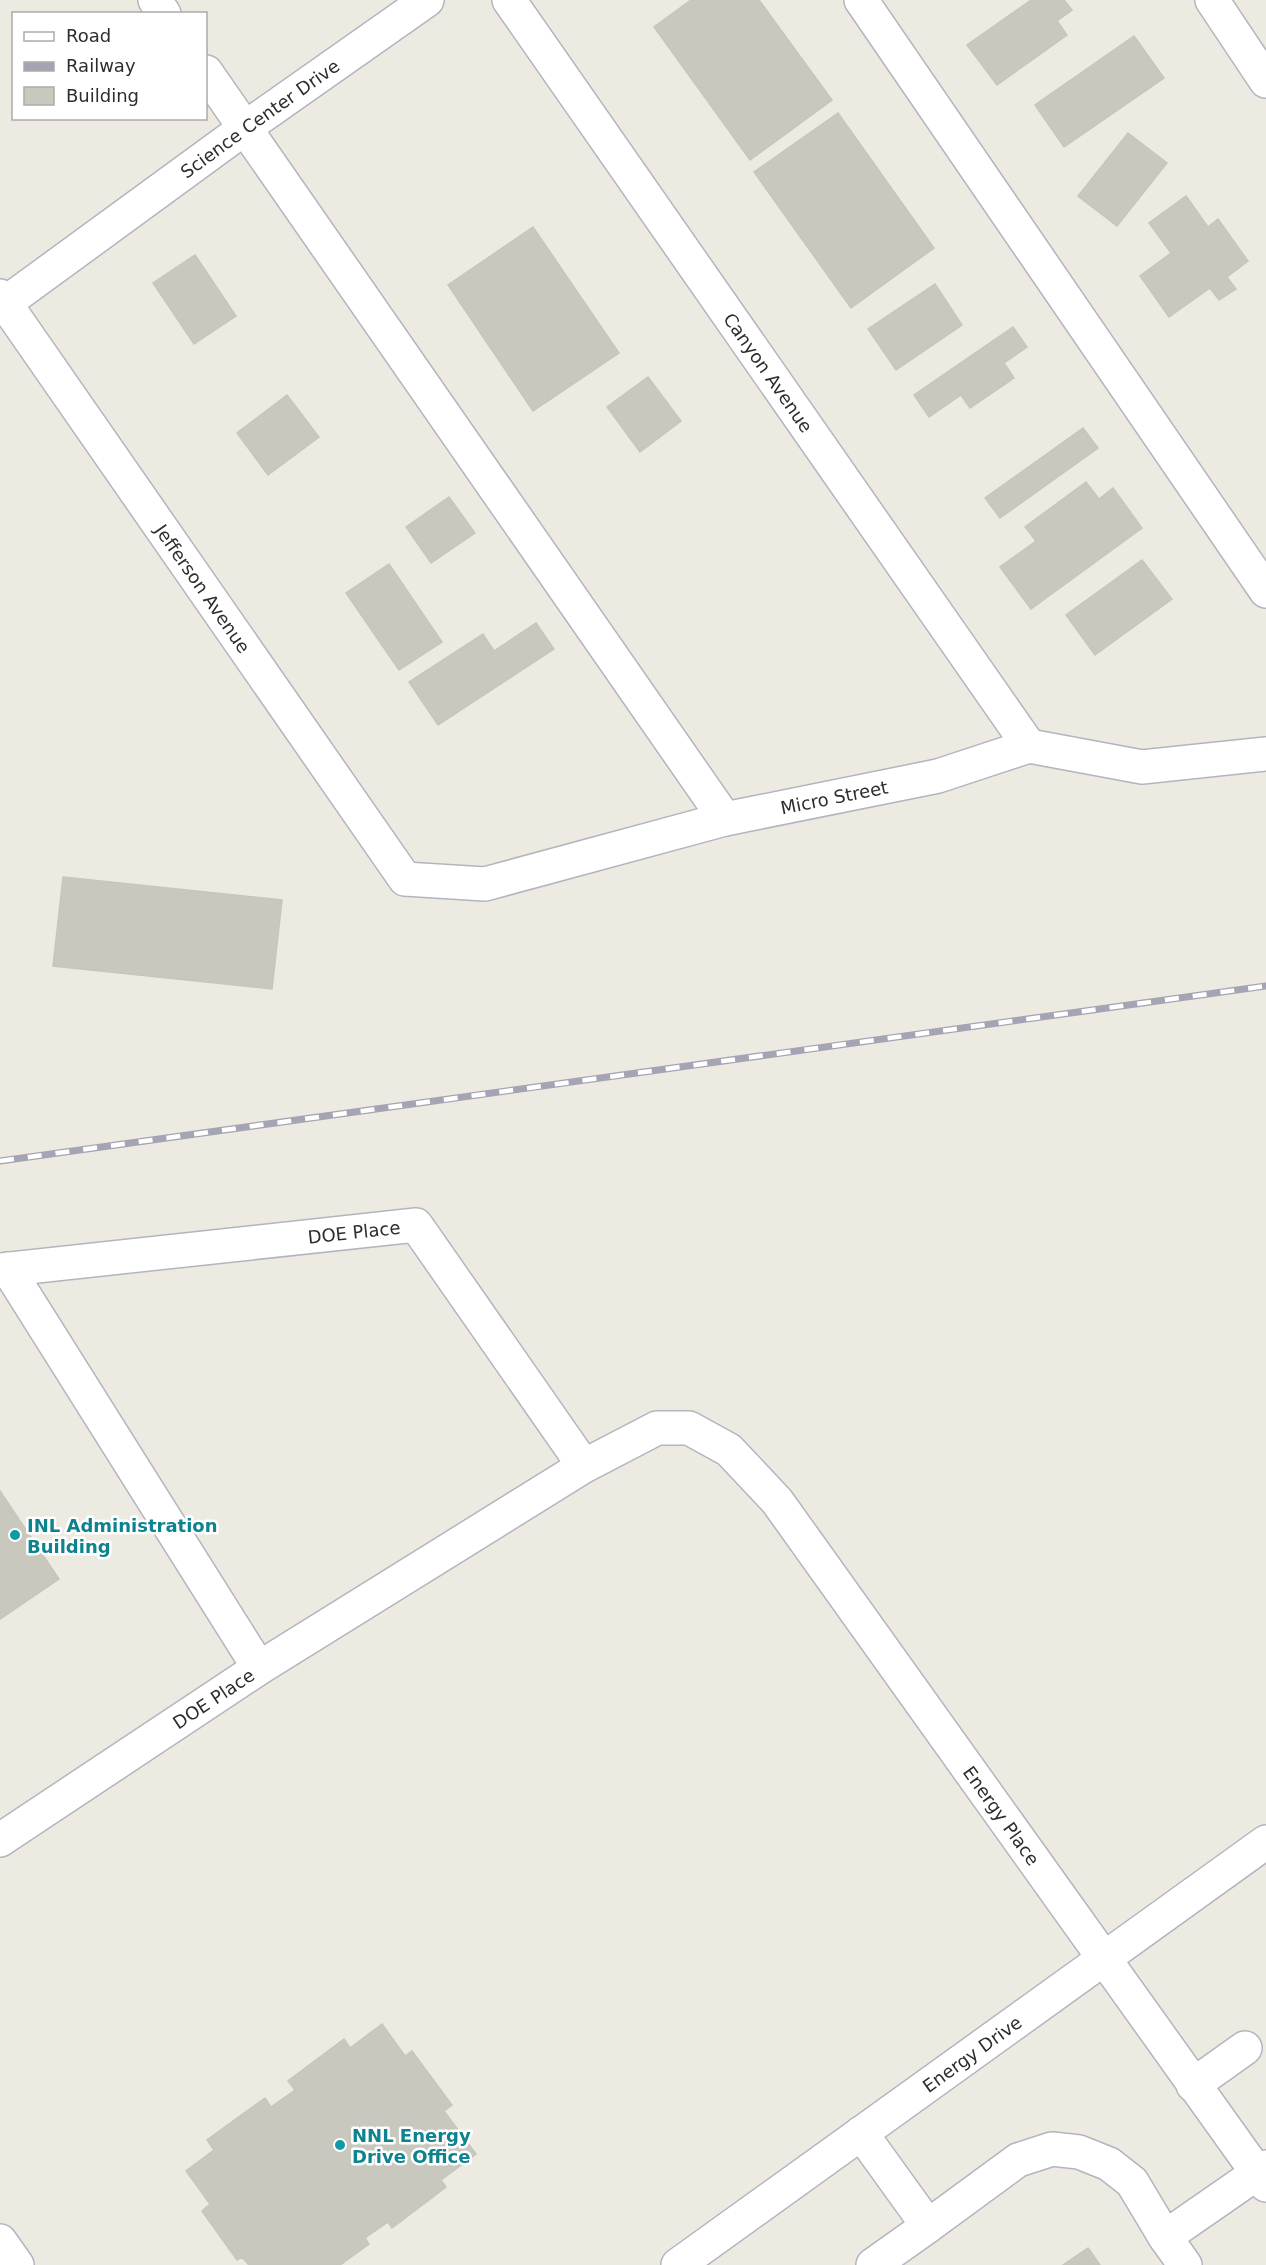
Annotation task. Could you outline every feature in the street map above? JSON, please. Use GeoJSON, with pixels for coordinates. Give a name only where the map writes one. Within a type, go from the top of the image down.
{"type":"FeatureCollection","features":[{"type":"Feature","properties":{"kind":"street","name":"Science Center Drive"},"geometry":{"type":"LineString","coordinates":[[4,311],[94,237],[427,0]]}},
{"type":"Feature","properties":{"kind":"street","name":"Canyon Avenue"},"geometry":{"type":"LineString","coordinates":[[509,0],[1029,746]]}},
{"type":"Feature","properties":{"kind":"street"},"geometry":{"type":"LineString","coordinates":[[861,0],[1266,591]]}},
{"type":"Feature","properties":{"kind":"street"},"geometry":{"type":"LineString","coordinates":[[1212,0],[1266,81]]}},
{"type":"Feature","properties":{"kind":"street"},"geometry":{"type":"LineString","coordinates":[[207,73],[725,819]]}},
{"type":"Feature","properties":{"kind":"street","name":"Jefferson Avenue"},"geometry":{"type":"LineString","coordinates":[[4,311],[405,879]]}},
{"type":"Feature","properties":{"kind":"street","name":"Micro Street"},"geometry":{"type":"LineString","coordinates":[[405,879],[485,884],[725,819],[938,776],[1029,746],[1142,767],[1266,754]]}},
{"type":"Feature","properties":{"kind":"street","name":"DOE Place"},"geometry":{"type":"LineString","coordinates":[[4,1270],[416,1225],[584,1466]]}},
{"type":"Feature","properties":{"kind":"street"},"geometry":{"type":"LineString","coordinates":[[4,1270],[258,1668]]}},
{"type":"Feature","properties":{"kind":"street","name":"DOE Place"},"geometry":{"type":"LineString","coordinates":[[0,1840],[258,1668],[584,1466],[657,1428],[689,1428],[729,1450]]}},
{"type":"Feature","properties":{"kind":"street","name":"Energy Place"},"geometry":{"type":"LineString","coordinates":[[729,1450],[777,1501],[1193,2085],[1263,2175]]}},
{"type":"Feature","properties":{"kind":"street","name":"Energy Drive"},"geometry":{"type":"LineString","coordinates":[[678,2265],[1266,1842]]}},
{"type":"Feature","properties":{"kind":"street"},"geometry":{"type":"LineString","coordinates":[[1193,2085],[1245,2048]]}},
{"type":"Feature","properties":{"kind":"street"},"geometry":{"type":"LineString","coordinates":[[861,2133],[928,2226]]}},
{"type":"Feature","properties":{"kind":"street"},"geometry":{"type":"LineString","coordinates":[[873,2265],[1018,2160],[1052,2149],[1079,2152],[1109,2163],[1132,2182],[1185,2265]]}},
{"type":"Feature","properties":{"kind":"street"},"geometry":{"type":"LineString","coordinates":[[1165,2237],[1263,2175]]}},
{"type":"Feature","properties":{"kind":"street"},"geometry":{"type":"LineString","coordinates":[[0,2241],[17,2265]]}},
{"type":"Feature","properties":{"kind":"building"},"geometry":{"type":"Polygon","coordinates":[[[691,0],[759,0],[832,100],[750,160],[654,27],[691,0]]]}},
{"type":"Feature","properties":{"kind":"building"},"geometry":{"type":"Polygon","coordinates":[[[1031,0],[1064,0],[1072,10],[1057,21],[1067,35],[997,85],[967,45],[1031,0]]]}},
{"type":"Feature","properties":{"kind":"building"},"geometry":{"type":"Polygon","coordinates":[[[1134,36],[1164,78],[1064,147],[1035,105],[1134,36]]]}},
{"type":"Feature","properties":{"kind":"building"},"geometry":{"type":"Polygon","coordinates":[[[838,113],[934,248],[851,308],[754,172],[838,113]]]}},
{"type":"Feature","properties":{"kind":"building"},"geometry":{"type":"Polygon","coordinates":[[[1128,133],[1167,163],[1117,226],[1078,196],[1128,133]]]}},
{"type":"Feature","properties":{"kind":"building"},"geometry":{"type":"Polygon","coordinates":[[[1186,196],[1208,227],[1218,219],[1248,261],[1227,277],[1236,289],[1219,300],[1210,288],[1169,317],[1140,276],[1171,253],[1149,223],[1186,196]]]}},
{"type":"Feature","properties":{"kind":"building"},"geometry":{"type":"Polygon","coordinates":[[[533,227],[619,353],[533,411],[448,285],[533,227]]]}},
{"type":"Feature","properties":{"kind":"building"},"geometry":{"type":"Polygon","coordinates":[[[195,255],[236,316],[194,344],[153,283],[195,255]]]}},
{"type":"Feature","properties":{"kind":"building"},"geometry":{"type":"Polygon","coordinates":[[[935,284],[962,325],[896,370],[868,329],[935,284]]]}},
{"type":"Feature","properties":{"kind":"building"},"geometry":{"type":"Polygon","coordinates":[[[1013,327],[1027,347],[1004,363],[1014,378],[970,408],[961,395],[929,417],[914,395],[1013,327]]]}},
{"type":"Feature","properties":{"kind":"building"},"geometry":{"type":"Polygon","coordinates":[[[648,377],[681,421],[640,452],[607,407],[648,377]]]}},
{"type":"Feature","properties":{"kind":"building"},"geometry":{"type":"Polygon","coordinates":[[[287,395],[319,437],[268,475],[237,433],[287,395]]]}},
{"type":"Feature","properties":{"kind":"building"},"geometry":{"type":"Polygon","coordinates":[[[1083,428],[1098,448],[1000,518],[985,498],[1083,428]]]}},
{"type":"Feature","properties":{"kind":"building"},"geometry":{"type":"Polygon","coordinates":[[[1086,482],[1099,499],[1113,488],[1142,528],[1031,609],[1000,567],[1036,541],[1025,527],[1086,482]]]}},
{"type":"Feature","properties":{"kind":"building"},"geometry":{"type":"Polygon","coordinates":[[[449,497],[475,533],[431,563],[406,527],[449,497]]]}},
{"type":"Feature","properties":{"kind":"building"},"geometry":{"type":"Polygon","coordinates":[[[1142,560],[1172,599],[1095,655],[1066,615],[1142,560]]]}},
{"type":"Feature","properties":{"kind":"building"},"geometry":{"type":"Polygon","coordinates":[[[389,564],[442,642],[399,670],[346,593],[389,564]]]}},
{"type":"Feature","properties":{"kind":"building"},"geometry":{"type":"Polygon","coordinates":[[[536,623],[554,649],[438,725],[409,682],[483,634],[494,651],[536,623]]]}},
{"type":"Feature","properties":{"kind":"building"},"geometry":{"type":"Polygon","coordinates":[[[63,877],[282,900],[272,989],[53,966],[63,877]]]}},
{"type":"Feature","properties":{"kind":"building","name":"INL Administration Building"},"geometry":{"type":"Polygon","coordinates":[[[0,1491],[59,1579],[0,1619],[0,1491]]]}},
{"type":"Feature","properties":{"kind":"building","name":"NNL Energy Drive Office"},"geometry":{"type":"Polygon","coordinates":[[[382,2024],[405,2056],[412,2051],[452,2105],[444,2111],[476,2154],[441,2180],[446,2187],[392,2228],[388,2222],[365,2238],[369,2244],[340,2265],[249,2265],[242,2257],[237,2260],[202,2211],[210,2204],[186,2171],[214,2150],[207,2140],[265,2098],[271,2107],[295,2090],[288,2081],[344,2039],[350,2048],[382,2024]]]}},
{"type":"Feature","properties":{"kind":"building"},"geometry":{"type":"Polygon","coordinates":[[[1088,2248],[1100,2265],[1063,2265],[1088,2248]]]}},
{"type":"Feature","properties":{"kind":"railway"},"geometry":{"type":"LineString","coordinates":[[0,1161],[1266,986]]}},
{"type":"Feature","properties":{"kind":"place","name":"INL Administration Building"},"geometry":{"type":"Point","coordinates":[15,1535]}},
{"type":"Feature","properties":{"kind":"place","name":"NNL Energy Drive Office"},"geometry":{"type":"Point","coordinates":[340,2145]}}]}
